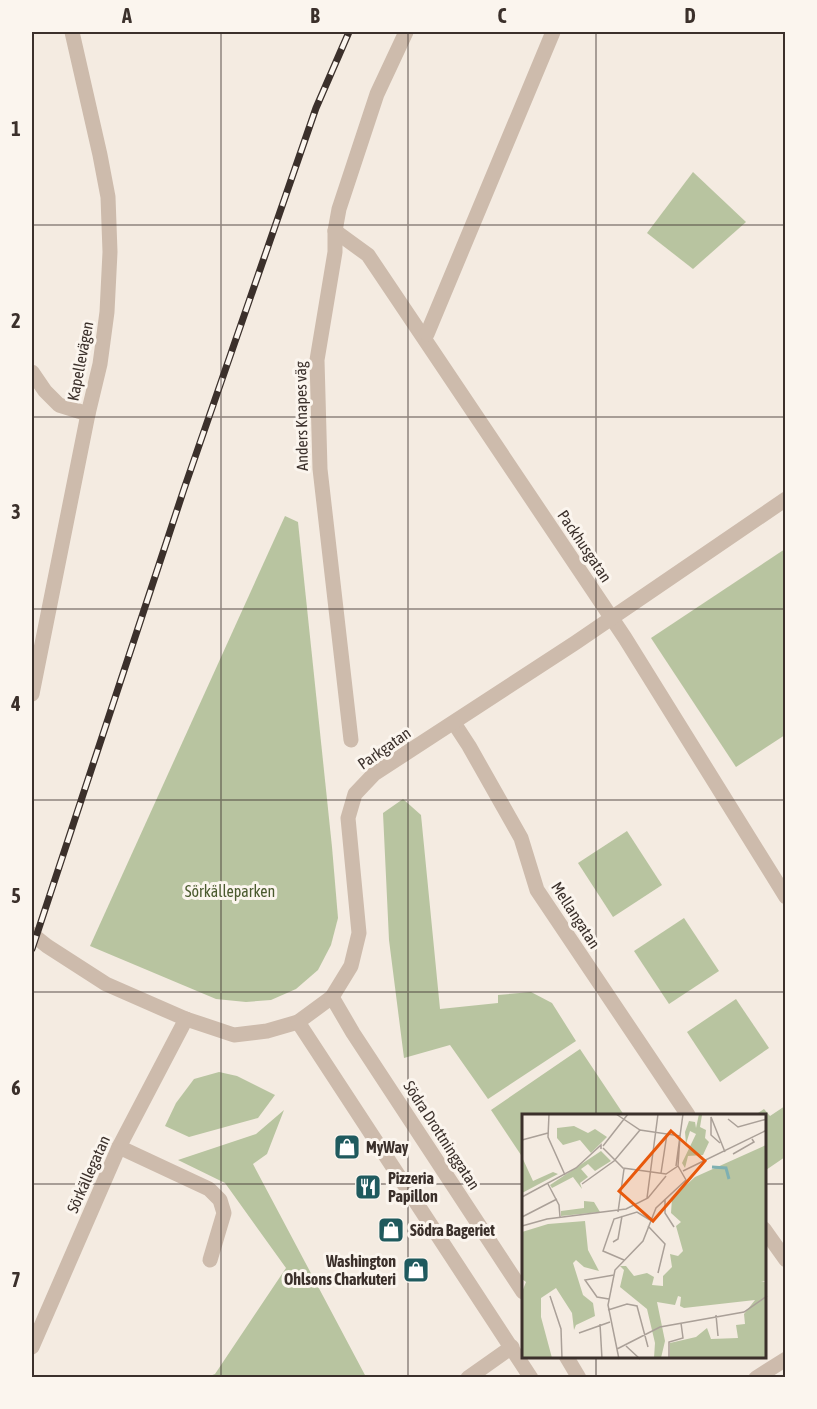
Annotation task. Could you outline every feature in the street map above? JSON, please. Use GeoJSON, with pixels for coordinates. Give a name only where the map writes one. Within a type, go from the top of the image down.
{"type":"FeatureCollection","features":[{"type":"Feature","properties":{"kind":"street","name":"Kapellevägen"},"geometry":{"type":"LineString","coordinates":[[32,694],[100,364],[107,312],[110,252],[108,197],[72,32]]}},
{"type":"Feature","properties":{"kind":"street","name":"Anders Knapes väg"},"geometry":{"type":"LineString","coordinates":[[351,740],[320,470],[317,360],[335,252],[335,231],[339,209],[377,94],[406,32]]}},
{"type":"Feature","properties":{"kind":"street"},"geometry":{"type":"LineString","coordinates":[[428,334],[553,32]]}},
{"type":"Feature","properties":{"kind":"street","name":"Packhusgatan"},"geometry":{"type":"LineString","coordinates":[[335,231],[368,255],[625,638],[786,897]]}},
{"type":"Feature","properties":{"kind":"street"},"geometry":{"type":"LineString","coordinates":[[32,372],[45,392],[59,405],[88,414]]}},
{"type":"Feature","properties":{"kind":"street","name":"Parkgatan"},"geometry":{"type":"LineString","coordinates":[[32,934],[106,984],[186,1019],[234,1035],[267,1031],[298,1022],[332,997],[351,966],[359,933],[348,818],[355,794],[374,774],[454,723],[786,499]]}},
{"type":"Feature","properties":{"kind":"street","name":"Mellangatan"},"geometry":{"type":"LineString","coordinates":[[454,723],[521,838],[537,890],[687,1114]]}},
{"type":"Feature","properties":{"kind":"street","name":"Södra Drottninggatan"},"geometry":{"type":"LineString","coordinates":[[332,997],[353,1033],[522,1290]]}},
{"type":"Feature","properties":{"kind":"street","name":"Sörkällegatan"},"geometry":{"type":"LineString","coordinates":[[32,1347],[119,1147],[186,1019]]}},
{"type":"Feature","properties":{"kind":"street"},"geometry":{"type":"LineString","coordinates":[[298,1022],[531,1377]]}},
{"type":"Feature","properties":{"kind":"street"},"geometry":{"type":"LineString","coordinates":[[119,1147],[209,1189],[220,1200],[224,1213],[210,1260]]}},
{"type":"Feature","properties":{"kind":"street"},"geometry":{"type":"LineString","coordinates":[[766,1230],[786,1260]]}},
{"type":"Feature","properties":{"kind":"street"},"geometry":{"type":"LineString","coordinates":[[468,1377],[512,1347]]}},
{"type":"Feature","properties":{"kind":"street"},"geometry":{"type":"LineString","coordinates":[[567,1358],[579,1377]]}},
{"type":"Feature","properties":{"kind":"street"},"geometry":{"type":"LineString","coordinates":[[756,1377],[786,1359]]}},
{"type":"Feature","properties":{"kind":"green space"},"geometry":{"type":"Polygon","coordinates":[[[693,172],[746,222],[693,269],[647,233],[693,172]]]}},
{"type":"Feature","properties":{"kind":"green space","name":"Sörkälleparken"},"geometry":{"type":"Polygon","coordinates":[[[285,516],[298,522],[338,918],[331,945],[318,970],[296,989],[271,1000],[246,1002],[216,999],[90,946],[285,516]]]}},
{"type":"Feature","properties":{"kind":"green space"},"geometry":{"type":"Polygon","coordinates":[[[785,549],[785,735],[736,767],[651,638],[785,549]]]}},
{"type":"Feature","properties":{"kind":"green space"},"geometry":{"type":"Polygon","coordinates":[[[403,799],[421,815],[440,1009],[498,1003],[498,995],[531,992],[552,1003],[576,1041],[488,1099],[450,1045],[404,1058],[389,940],[383,813],[403,799]]]}},
{"type":"Feature","properties":{"kind":"green space"},"geometry":{"type":"Polygon","coordinates":[[[627,831],[662,885],[613,917],[578,863],[627,831]]]}},
{"type":"Feature","properties":{"kind":"green space"},"geometry":{"type":"Polygon","coordinates":[[[684,918],[719,971],[669,1004],[634,951],[684,918]]]}},
{"type":"Feature","properties":{"kind":"green space"},"geometry":{"type":"Polygon","coordinates":[[[736,999],[769,1048],[720,1082],[687,1032],[736,999]]]}},
{"type":"Feature","properties":{"kind":"green space"},"geometry":{"type":"Polygon","coordinates":[[[580,1049],[623,1114],[522,1114],[522,1156],[491,1110],[580,1049]]]}},
{"type":"Feature","properties":{"kind":"green space"},"geometry":{"type":"Polygon","coordinates":[[[219,1072],[237,1076],[275,1095],[258,1118],[189,1137],[165,1126],[176,1103],[194,1079],[219,1072]]]}},
{"type":"Feature","properties":{"kind":"green space"},"geometry":{"type":"Polygon","coordinates":[[[785,1106],[785,1157],[766,1170],[766,1114],[756,1114],[764,1109],[770,1116],[785,1106]]]}},
{"type":"Feature","properties":{"kind":"green space"},"geometry":{"type":"Polygon","coordinates":[[[284,1110],[267,1154],[253,1164],[366,1377],[207,1377],[215,1374],[286,1268],[225,1183],[178,1160],[256,1134],[284,1110]]]}},
{"type":"Feature","properties":{"kind":"railway"},"geometry":{"type":"LineString","coordinates":[[32,949],[184,489],[316,108],[349,32]]}},
{"type":"Feature","properties":{"kind":"place","name":"MyWay"},"geometry":{"type":"Point","coordinates":[347,1147]}},
{"type":"Feature","properties":{"kind":"place","name":"Pizzeria Papillon"},"geometry":{"type":"Point","coordinates":[368,1187]}},
{"type":"Feature","properties":{"kind":"place","name":"Södra Bageriet"},"geometry":{"type":"Point","coordinates":[391,1230]}},
{"type":"Feature","properties":{"kind":"place","name":"Washington Ohlsons Charkuteri"},"geometry":{"type":"Point","coordinates":[416,1270]}}]}
